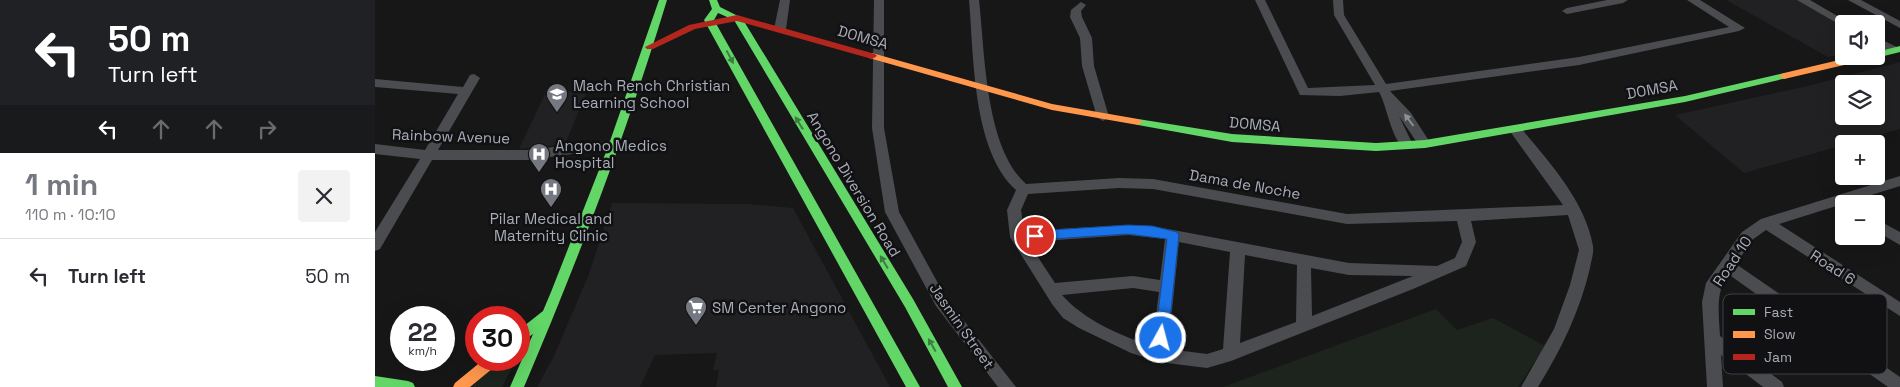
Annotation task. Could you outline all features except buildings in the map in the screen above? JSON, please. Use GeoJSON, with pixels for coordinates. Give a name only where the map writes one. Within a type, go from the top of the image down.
{"type":"FeatureCollection","features":[{"type":"Feature","properties":{"kind":"main road"},"geometry":{"type":"LineString","coordinates":[[517,387],[549,314],[616,144],[650,47],[663,0]]}},
{"type":"Feature","properties":{"kind":"main road"},"geometry":{"type":"LineString","coordinates":[[709,20],[715,4],[737,18]]}},
{"type":"Feature","properties":{"kind":"main road","name":"DOMSA"},"geometry":{"type":"LineString","coordinates":[[650,47],[679,31],[709,20],[737,18],[1029,102],[1103,118],[1232,138],[1376,147],[1425,144],[1515,130],[1685,99],[1835,64]]}},
{"type":"Feature","properties":{"kind":"main road","name":"Angono Diversion Road"},"geometry":{"type":"LineString","coordinates":[[737,18],[772,105],[913,387]]}},
{"type":"Feature","properties":{"kind":"main road","name":"Angono Diversion Road"},"geometry":{"type":"LineString","coordinates":[[709,20],[772,105],[909,303],[955,387]]}},
{"type":"Feature","properties":{"kind":"main road"},"geometry":{"type":"LineString","coordinates":[[530,329],[549,314]]}},
{"type":"Feature","properties":{"kind":"main road"},"geometry":{"type":"LineString","coordinates":[[460,387],[480,371]]}},
{"type":"Feature","properties":{"kind":"main road"},"geometry":{"type":"LineString","coordinates":[[375,382],[408,387]]}},
{"type":"Feature","properties":{"kind":"street"},"geometry":{"type":"LineString","coordinates":[[780,30],[785,0]]}},
{"type":"Feature","properties":{"kind":"street","name":"Jasmin Street"},"geometry":{"type":"LineString","coordinates":[[879,0],[878,128],[892,212],[941,302],[1008,387]]}},
{"type":"Feature","properties":{"kind":"street"},"geometry":{"type":"LineString","coordinates":[[974,0],[985,89],[986,118],[1003,164],[1012,179],[1023,189],[1014,210],[1017,237],[1050,290],[1069,313],[1085,323],[1137,348],[1159,355],[1207,361],[1231,354],[1304,326],[1441,271],[1461,262],[1467,251],[1469,242],[1463,216]]}},
{"type":"Feature","properties":{"kind":"street"},"geometry":{"type":"LineString","coordinates":[[1260,0],[1263,11],[1305,92],[1340,92],[1382,88],[1579,62],[1739,28],[1692,0]]}},
{"type":"Feature","properties":{"kind":"street"},"geometry":{"type":"LineString","coordinates":[[1338,0],[1339,15],[1382,88],[1390,100],[1407,116],[1425,144]]}},
{"type":"Feature","properties":{"kind":"street"},"geometry":{"type":"LineString","coordinates":[[1567,11],[1623,0]]}},
{"type":"Feature","properties":{"kind":"street"},"geometry":{"type":"LineString","coordinates":[[1802,0],[1835,18]]}},
{"type":"Feature","properties":{"kind":"street"},"geometry":{"type":"LineString","coordinates":[[1853,0],[1900,25]]}},
{"type":"Feature","properties":{"kind":"street"},"geometry":{"type":"LineString","coordinates":[[1081,5],[1076,10],[1076,17],[1086,38],[1088,66],[1103,118]]}},
{"type":"Feature","properties":{"kind":"street"},"geometry":{"type":"LineString","coordinates":[[1885,44],[1897,50]]}},
{"type":"Feature","properties":{"kind":"street"},"geometry":{"type":"LineString","coordinates":[[376,241],[429,155],[473,78]]}},
{"type":"Feature","properties":{"kind":"street"},"geometry":{"type":"LineString","coordinates":[[375,83],[466,91]]}},
{"type":"Feature","properties":{"kind":"street"},"geometry":{"type":"LineString","coordinates":[[1390,100],[1393,116],[1407,145]]}},
{"type":"Feature","properties":{"kind":"street"},"geometry":{"type":"LineString","coordinates":[[1515,130],[1557,182],[1583,234],[1586,249],[1577,292],[1557,342],[1529,387]]}},
{"type":"Feature","properties":{"kind":"street","name":"Rainbow Avenue"},"geometry":{"type":"LineString","coordinates":[[375,149],[429,155],[527,155],[616,144]]}},
{"type":"Feature","properties":{"kind":"street","name":"Road 10"},"geometry":{"type":"LineString","coordinates":[[1862,195],[1900,181]]}},
{"type":"Feature","properties":{"kind":"street","name":"Dama de Noche"},"geometry":{"type":"LineString","coordinates":[[1023,189],[1119,183],[1153,184],[1347,220],[1571,210]]}},
{"type":"Feature","properties":{"kind":"street","name":"Road 10"},"geometry":{"type":"LineString","coordinates":[[1715,387],[1710,302],[1714,283],[1747,236],[1765,223],[1835,204]]}},
{"type":"Feature","properties":{"kind":"street","name":"Road 6"},"geometry":{"type":"LineString","coordinates":[[1765,223],[1875,294]]}},
{"type":"Feature","properties":{"kind":"street"},"geometry":{"type":"LineString","coordinates":[[1885,229],[1900,238]]}},
{"type":"Feature","properties":{"kind":"street"},"geometry":{"type":"LineString","coordinates":[[1017,237],[1128,230],[1152,231],[1349,269],[1441,271]]}},
{"type":"Feature","properties":{"kind":"street"},"geometry":{"type":"LineString","coordinates":[[1159,355],[1173,235]]}},
{"type":"Feature","properties":{"kind":"street"},"geometry":{"type":"LineString","coordinates":[[1231,354],[1238,249]]}},
{"type":"Feature","properties":{"kind":"street"},"geometry":{"type":"LineString","coordinates":[[1304,261],[1304,326]]}},
{"type":"Feature","properties":{"kind":"street"},"geometry":{"type":"LineString","coordinates":[[1727,265],[1768,294]]}},
{"type":"Feature","properties":{"kind":"street"},"geometry":{"type":"LineString","coordinates":[[1050,290],[1133,282],[1167,287]]}},
{"type":"Feature","properties":{"kind":"street","name":"Road 6"},"geometry":{"type":"LineString","coordinates":[[1887,302],[1900,310]]}},
{"type":"Feature","properties":{"kind":"street"},"geometry":{"type":"LineString","coordinates":[[1713,340],[1723,347]]}},
{"type":"Feature","properties":{"kind":"street"},"geometry":{"type":"LineString","coordinates":[[1759,374],[1776,387]]}},
{"type":"Feature","properties":{"kind":"street"},"geometry":{"type":"LineString","coordinates":[[1883,374],[1900,386]]}},
{"type":"Feature","properties":{"kind":"shaded area"},"geometry":{"type":"Polygon","coordinates":[[[1726,0],[1808,0],[1836,15],[1835,56],[1828,57],[1726,0]]]}},
{"type":"Feature","properties":{"kind":"shaded area"},"geometry":{"type":"Polygon","coordinates":[[[1900,62],[1900,129],[1879,135],[1835,135],[1835,147],[1744,173],[1675,115],[1835,79],[1835,125],[1885,125],[1885,75],[1850,75],[1900,62]]]}},
{"type":"Feature","properties":{"kind":"shaded area","name":"Mach Rench Christian Learning School"},"geometry":{"type":"Polygon","coordinates":[[[588,89],[565,144],[519,149],[545,94],[588,89]]]}},
{"type":"Feature","properties":{"kind":"shaded area"},"geometry":{"type":"Polygon","coordinates":[[[612,203],[748,204],[793,208],[890,387],[716,387],[719,370],[713,370],[717,353],[655,355],[640,387],[537,387],[554,356],[589,274],[612,203]]]}},
{"type":"Feature","properties":{"kind":"shaded area"},"geometry":{"type":"Polygon","coordinates":[[[1436,309],[1457,330],[1493,318],[1545,346],[1518,387],[1223,387],[1436,309]]]}},
{"type":"Feature","properties":{"kind":"shaded area"},"geometry":{"type":"Polygon","coordinates":[[[489,371],[510,371],[502,387],[471,387],[489,371]]]}},
{"type":"Feature","properties":{"kind":"traffic: fast"},"geometry":{"type":"LineString","coordinates":[[517,387],[596,196],[631,99],[663,0]]}},
{"type":"Feature","properties":{"kind":"traffic: fast"},"geometry":{"type":"LineString","coordinates":[[713,0],[716,9],[737,18],[909,303],[955,387]]}},
{"type":"Feature","properties":{"kind":"traffic: fast"},"geometry":{"type":"LineString","coordinates":[[716,9],[709,20],[913,387]]}},
{"type":"Feature","properties":{"kind":"traffic: fast"},"geometry":{"type":"LineString","coordinates":[[1885,53],[1900,49]]}},
{"type":"Feature","properties":{"kind":"traffic: fast"},"geometry":{"type":"LineString","coordinates":[[1138,122],[1232,138],[1376,147],[1425,144],[1685,99],[1784,76]]}},
{"type":"Feature","properties":{"kind":"traffic: fast"},"geometry":{"type":"LineString","coordinates":[[530,329],[545,316]]}},
{"type":"Feature","properties":{"kind":"traffic: fast"},"geometry":{"type":"LineString","coordinates":[[375,382],[408,387]]}},
{"type":"Feature","properties":{"kind":"traffic: slow"},"geometry":{"type":"LineString","coordinates":[[872,56],[1052,107],[1138,122]]}},
{"type":"Feature","properties":{"kind":"traffic: slow"},"geometry":{"type":"LineString","coordinates":[[1784,76],[1835,64]]}},
{"type":"Feature","properties":{"kind":"traffic: slow"},"geometry":{"type":"LineString","coordinates":[[460,387],[480,371]]}},
{"type":"Feature","properties":{"kind":"traffic: jam"},"geometry":{"type":"LineString","coordinates":[[650,47],[692,27],[737,18],[872,56]]}},
{"type":"Feature","properties":{"kind":"place","name":"Mach Rench Christian Learning School"},"geometry":{"type":"Point","coordinates":[557,113]}},
{"type":"Feature","properties":{"kind":"place","name":"Angono Medics Hospital"},"geometry":{"type":"Point","coordinates":[539,173]}},
{"type":"Feature","properties":{"kind":"place","name":"Pilar Medical and Maternity Clinic"},"geometry":{"type":"Point","coordinates":[551,208]}},
{"type":"Feature","properties":{"kind":"place","name":"SM Center Angono"},"geometry":{"type":"Point","coordinates":[696,326]}},
{"type":"Feature","properties":{"kind":"route"},"geometry":{"type":"LineString","coordinates":[[1035,236],[1128,230],[1152,231],[1173,235],[1161,338]]}}]}
